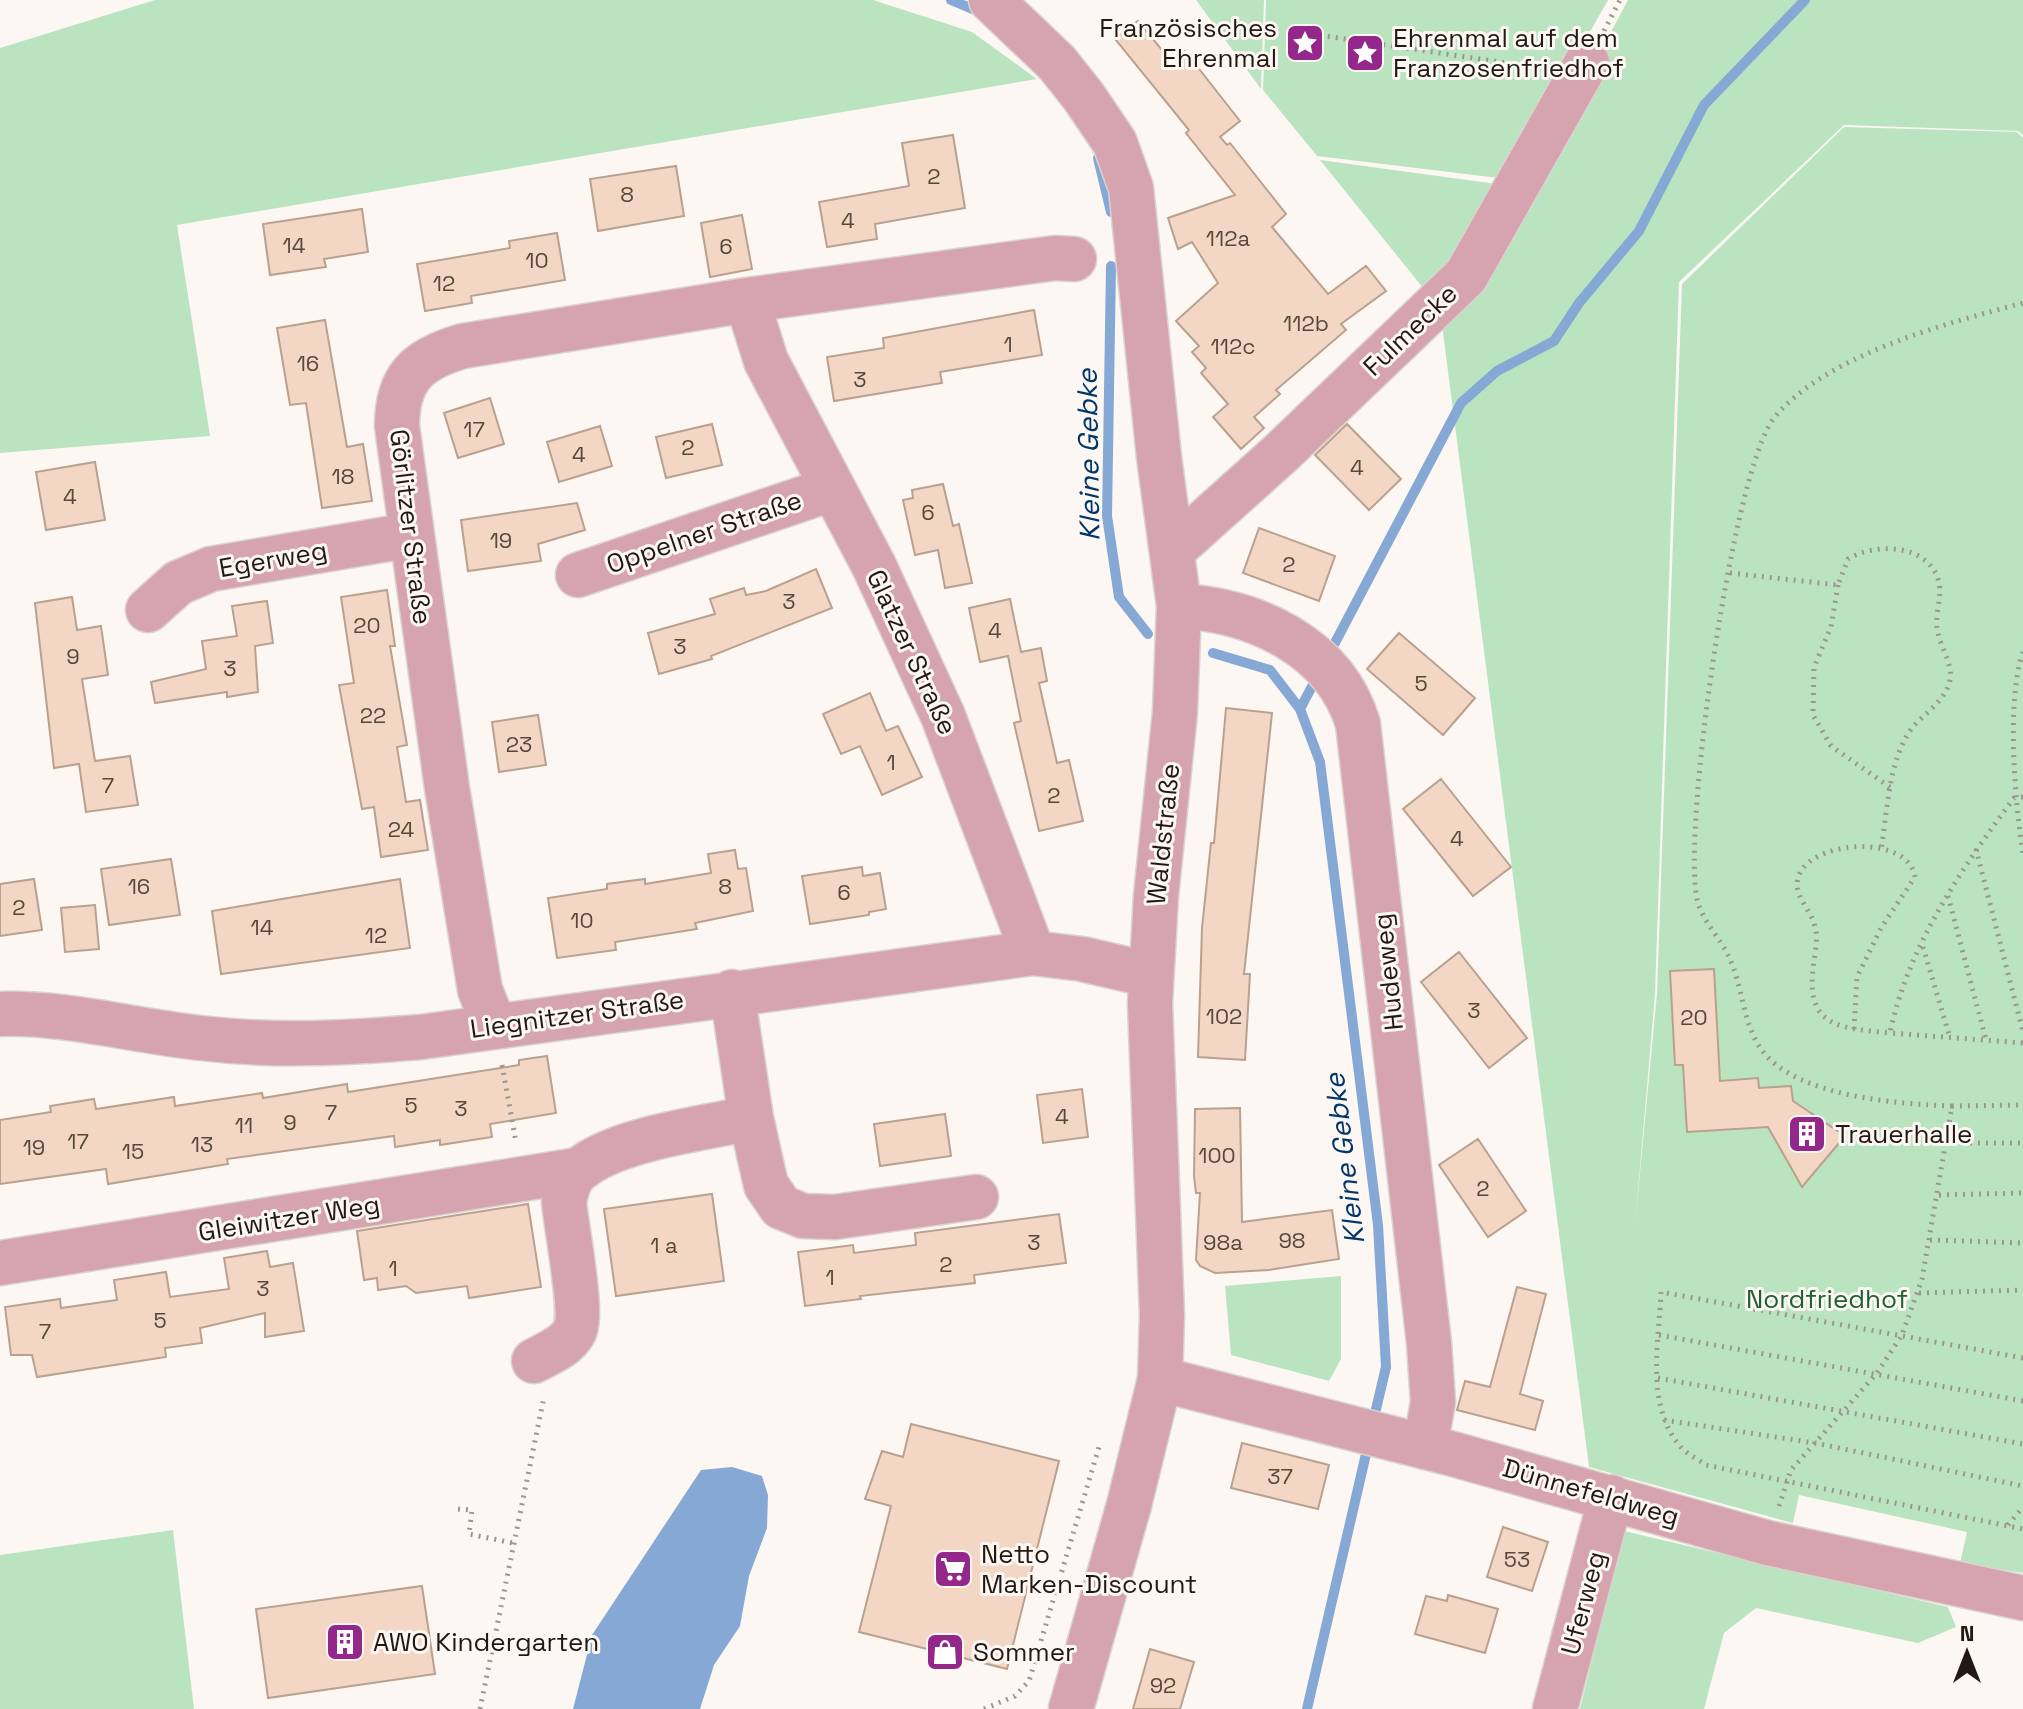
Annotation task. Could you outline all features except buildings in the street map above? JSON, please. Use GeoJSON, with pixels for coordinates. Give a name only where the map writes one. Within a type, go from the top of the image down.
{"type":"FeatureCollection","features":[{"type":"Feature","properties":{"kind":"street","name":"Waldstraße"},"geometry":{"type":"LineString","coordinates":[[991,0],[1030,36],[1075,85],[1115,143],[1131,188],[1155,430],[1179,606],[1175,712],[1151,975],[1151,1085],[1162,1315],[1160,1379],[1129,1505],[1071,1709]]}},
{"type":"Feature","properties":{"kind":"street","name":"Fulmecke"},"geometry":{"type":"LineString","coordinates":[[1173,550],[1281,453],[1466,276],[1584,68]]}},
{"type":"Feature","properties":{"kind":"street","name":"Görlitzer Straße"},"geometry":{"type":"LineString","coordinates":[[494,1025],[480,990],[411,535],[397,408],[407,379],[430,359],[463,346],[747,300],[1055,258],[1074,259]]}},
{"type":"Feature","properties":{"kind":"street","name":"Glatzer Straße"},"geometry":{"type":"LineString","coordinates":[[747,300],[766,361],[874,566],[943,716],[1033,953]]}},
{"type":"Feature","properties":{"kind":"street","name":"Oppelner Straße"},"geometry":{"type":"LineString","coordinates":[[578,575],[831,489]]}},
{"type":"Feature","properties":{"kind":"street","name":"Egerweg"},"geometry":{"type":"LineString","coordinates":[[148,610],[178,583],[211,569],[411,535]]}},
{"type":"Feature","properties":{"kind":"street","name":"Hudeweg"},"geometry":{"type":"LineString","coordinates":[[1179,606],[1219,610],[1279,631],[1332,673],[1345,692],[1358,724],[1429,1343],[1433,1402],[1425,1447]]}},
{"type":"Feature","properties":{"kind":"street","name":"Liegnitzer Straße"},"geometry":{"type":"LineString","coordinates":[[0,1014],[38,1015],[160,1033],[276,1045],[334,1045],[421,1037],[1033,953],[1082,959],[1151,975]]}},
{"type":"Feature","properties":{"kind":"street"},"geometry":{"type":"LineString","coordinates":[[732,992],[751,1118],[772,1198],[781,1207],[803,1216],[835,1217],[976,1197]]}},
{"type":"Feature","properties":{"kind":"street","name":"Gleiwitzer Weg"},"geometry":{"type":"LineString","coordinates":[[0,1263],[524,1181],[578,1170],[641,1141],[751,1118]]}},
{"type":"Feature","properties":{"kind":"street"},"geometry":{"type":"LineString","coordinates":[[547,1354],[576,1330],[578,1320],[564,1202],[566,1190],[578,1170]]}},
{"type":"Feature","properties":{"kind":"street","name":"Dünnefeldweg"},"geometry":{"type":"LineString","coordinates":[[1160,1379],[1611,1497],[1768,1543],[2023,1598]]}},
{"type":"Feature","properties":{"kind":"street","name":"Uferweg"},"geometry":{"type":"LineString","coordinates":[[1555,1709],[1611,1497]]}},
{"type":"Feature","properties":{"kind":"path"},"geometry":{"type":"LineString","coordinates":[[1312,34],[1584,68]]}},
{"type":"Feature","properties":{"kind":"path"},"geometry":{"type":"LineString","coordinates":[[2023,303],[1940,324],[1847,364],[1801,389],[1771,421],[1751,475],[1730,573],[1708,692],[1695,821],[1697,900],[1730,959],[1764,1053],[1801,1082],[1914,1105],[2023,1105]]}},
{"type":"Feature","properties":{"kind":"path"},"geometry":{"type":"LineString","coordinates":[[1881,850],[1891,788],[1908,733],[1941,699],[1949,683],[1948,662],[1937,627],[1938,578],[1933,569],[1912,554],[1888,548],[1868,550],[1848,559],[1838,585],[1831,627],[1814,667],[1813,715],[1831,746],[1891,788]]}},
{"type":"Feature","properties":{"kind":"path"},"geometry":{"type":"LineString","coordinates":[[1730,573],[1838,585]]}},
{"type":"Feature","properties":{"kind":"path"},"geometry":{"type":"LineString","coordinates":[[2023,652],[2019,663],[2014,779],[2023,854]]}},
{"type":"Feature","properties":{"kind":"path"},"geometry":{"type":"LineString","coordinates":[[2014,779],[2023,771]]}},
{"type":"Feature","properties":{"kind":"path"},"geometry":{"type":"LineString","coordinates":[[1890,1033],[1903,986],[1948,896],[1976,849],[2014,798],[2023,797]]}},
{"type":"Feature","properties":{"kind":"path"},"geometry":{"type":"LineString","coordinates":[[1854,1029],[1857,977],[1881,928],[1915,877],[1914,870],[1902,859],[1881,850],[1852,846],[1830,851],[1807,864],[1798,882],[1800,899],[1816,929],[1811,998],[1827,1021],[1854,1029],[2023,1043]]}},
{"type":"Feature","properties":{"kind":"path"},"geometry":{"type":"LineString","coordinates":[[1976,849],[2023,1032]]}},
{"type":"Feature","properties":{"kind":"path"},"geometry":{"type":"LineString","coordinates":[[1948,896],[1986,1040]]}},
{"type":"Feature","properties":{"kind":"path"},"geometry":{"type":"LineString","coordinates":[[1922,945],[1950,1038]]}},
{"type":"Feature","properties":{"kind":"path"},"geometry":{"type":"LineString","coordinates":[[494,1025],[524,1181]]}},
{"type":"Feature","properties":{"kind":"path"},"geometry":{"type":"LineString","coordinates":[[1768,1543],[1791,1470],[1877,1373],[1902,1335],[1919,1293],[1939,1195],[1952,1106]]}},
{"type":"Feature","properties":{"kind":"path"},"geometry":{"type":"LineString","coordinates":[[1946,1143],[2023,1143]]}},
{"type":"Feature","properties":{"kind":"path"},"geometry":{"type":"LineString","coordinates":[[1939,1195],[2023,1193]]}},
{"type":"Feature","properties":{"kind":"path"},"geometry":{"type":"LineString","coordinates":[[1930,1240],[2023,1243]]}},
{"type":"Feature","properties":{"kind":"path"},"geometry":{"type":"LineString","coordinates":[[1919,1293],[2023,1290]]}},
{"type":"Feature","properties":{"kind":"path"},"geometry":{"type":"LineString","coordinates":[[2023,1358],[1661,1292],[1657,1399],[1664,1420],[1681,1447],[1706,1465],[2023,1529]]}},
{"type":"Feature","properties":{"kind":"path"},"geometry":{"type":"LineString","coordinates":[[1659,1335],[2023,1401]]}},
{"type":"Feature","properties":{"kind":"path"},"geometry":{"type":"LineString","coordinates":[[480,1709],[546,1387],[547,1354]]}},
{"type":"Feature","properties":{"kind":"path"},"geometry":{"type":"LineString","coordinates":[[1658,1378],[2023,1444]]}},
{"type":"Feature","properties":{"kind":"path"},"geometry":{"type":"LineString","coordinates":[[1664,1420],[1815,1443],[2023,1486]]}},
{"type":"Feature","properties":{"kind":"path"},"geometry":{"type":"LineString","coordinates":[[984,1709],[1015,1696],[1029,1681],[1100,1444]]}},
{"type":"Feature","properties":{"kind":"path"},"geometry":{"type":"LineString","coordinates":[[2008,1526],[2023,1507]]}},
{"type":"Feature","properties":{"kind":"path"},"geometry":{"type":"LineString","coordinates":[[458,1509],[472,1510],[469,1534],[513,1543]]}},
{"type":"Feature","properties":{"kind":"green space"},"geometry":{"type":"Polygon","coordinates":[[[155,0],[873,0],[972,32],[1037,79],[177,225],[210,436],[0,453],[0,48],[155,0]]]}},
{"type":"Feature","properties":{"kind":"green space"},"geometry":{"type":"Polygon","coordinates":[[[1196,0],[1264,0],[1261,89],[1196,0]]]}},
{"type":"Feature","properties":{"kind":"green space"},"geometry":{"type":"Polygon","coordinates":[[[1266,0],[1608,0],[1507,179],[1317,156],[1263,90],[1266,0]]]}},
{"type":"Feature","properties":{"kind":"green space","name":"Nordfriedhof"},"geometry":{"type":"Polygon","coordinates":[[[1628,0],[2023,0],[2023,135],[2018,131],[1844,125],[1679,282],[1655,995],[1635,1225],[1657,993],[1682,284],[1844,127],[2017,132],[2023,138],[2023,1573],[1960,1563],[1967,1532],[1799,1495],[1793,1523],[1589,1467],[1440,309],[1320,160],[1504,185],[1523,196],[1628,0]]]}},
{"type":"Feature","properties":{"kind":"green space"},"geometry":{"type":"Polygon","coordinates":[[[1341,1276],[1341,1359],[1329,1381],[1231,1355],[1225,1286],[1341,1276]]]}},
{"type":"Feature","properties":{"kind":"green space"},"geometry":{"type":"Polygon","coordinates":[[[173,1530],[194,1709],[0,1709],[0,1555],[173,1530]]]}},
{"type":"Feature","properties":{"kind":"green space"},"geometry":{"type":"Polygon","coordinates":[[[1624,1531],[1948,1607],[1956,1627],[1918,1643],[1756,1608],[1724,1633],[1704,1709],[1580,1709],[1624,1531]]]}},
{"type":"Feature","properties":{"kind":"water"},"geometry":{"type":"Polygon","coordinates":[[[732,1467],[762,1476],[768,1495],[767,1528],[749,1576],[740,1626],[714,1665],[700,1709],[573,1709],[592,1635],[701,1470],[732,1467]]]}},
{"type":"Feature","properties":{"kind":"waterway","name":"Kleine Gebke"},"geometry":{"type":"LineString","coordinates":[[951,0],[982,13]]}},
{"type":"Feature","properties":{"kind":"waterway"},"geometry":{"type":"LineString","coordinates":[[1327,658],[1461,403],[1497,371],[1554,341],[1579,303],[1639,231],[1704,105],[1805,0]]}},
{"type":"Feature","properties":{"kind":"waterway","name":"Kleine Gebke"},"geometry":{"type":"LineString","coordinates":[[1098,158],[1111,212]]}},
{"type":"Feature","properties":{"kind":"waterway","name":"Kleine Gebke"},"geometry":{"type":"LineString","coordinates":[[1111,266],[1107,516],[1119,597],[1148,634]]}},
{"type":"Feature","properties":{"kind":"waterway","name":"Kleine Gebke"},"geometry":{"type":"LineString","coordinates":[[1213,653],[1270,670],[1300,709],[1320,762],[1378,1225],[1386,1367],[1373,1422]]}},
{"type":"Feature","properties":{"kind":"waterway"},"geometry":{"type":"LineString","coordinates":[[1300,709],[1318,675]]}},
{"type":"Feature","properties":{"kind":"waterway","name":"Kleine Gebke"},"geometry":{"type":"LineString","coordinates":[[1307,1709],[1369,1441]]}},
{"type":"Feature","properties":{"kind":"place","name":"Französisches Ehrenmal"},"geometry":{"type":"Point","coordinates":[1305,43]}},
{"type":"Feature","properties":{"kind":"place","name":"Ehrenmal auf dem Franzosenfriedhof"},"geometry":{"type":"Point","coordinates":[1365,53]}},
{"type":"Feature","properties":{"kind":"place","name":"Trauerhalle"},"geometry":{"type":"Point","coordinates":[1807,1134]}},
{"type":"Feature","properties":{"kind":"place","name":"Netto Marken-Discount"},"geometry":{"type":"Point","coordinates":[953,1569]}},
{"type":"Feature","properties":{"kind":"place","name":"AWO Kindergarten"},"geometry":{"type":"Point","coordinates":[345,1642]}},
{"type":"Feature","properties":{"kind":"place","name":"Sommer"},"geometry":{"type":"Point","coordinates":[945,1652]}}]}
